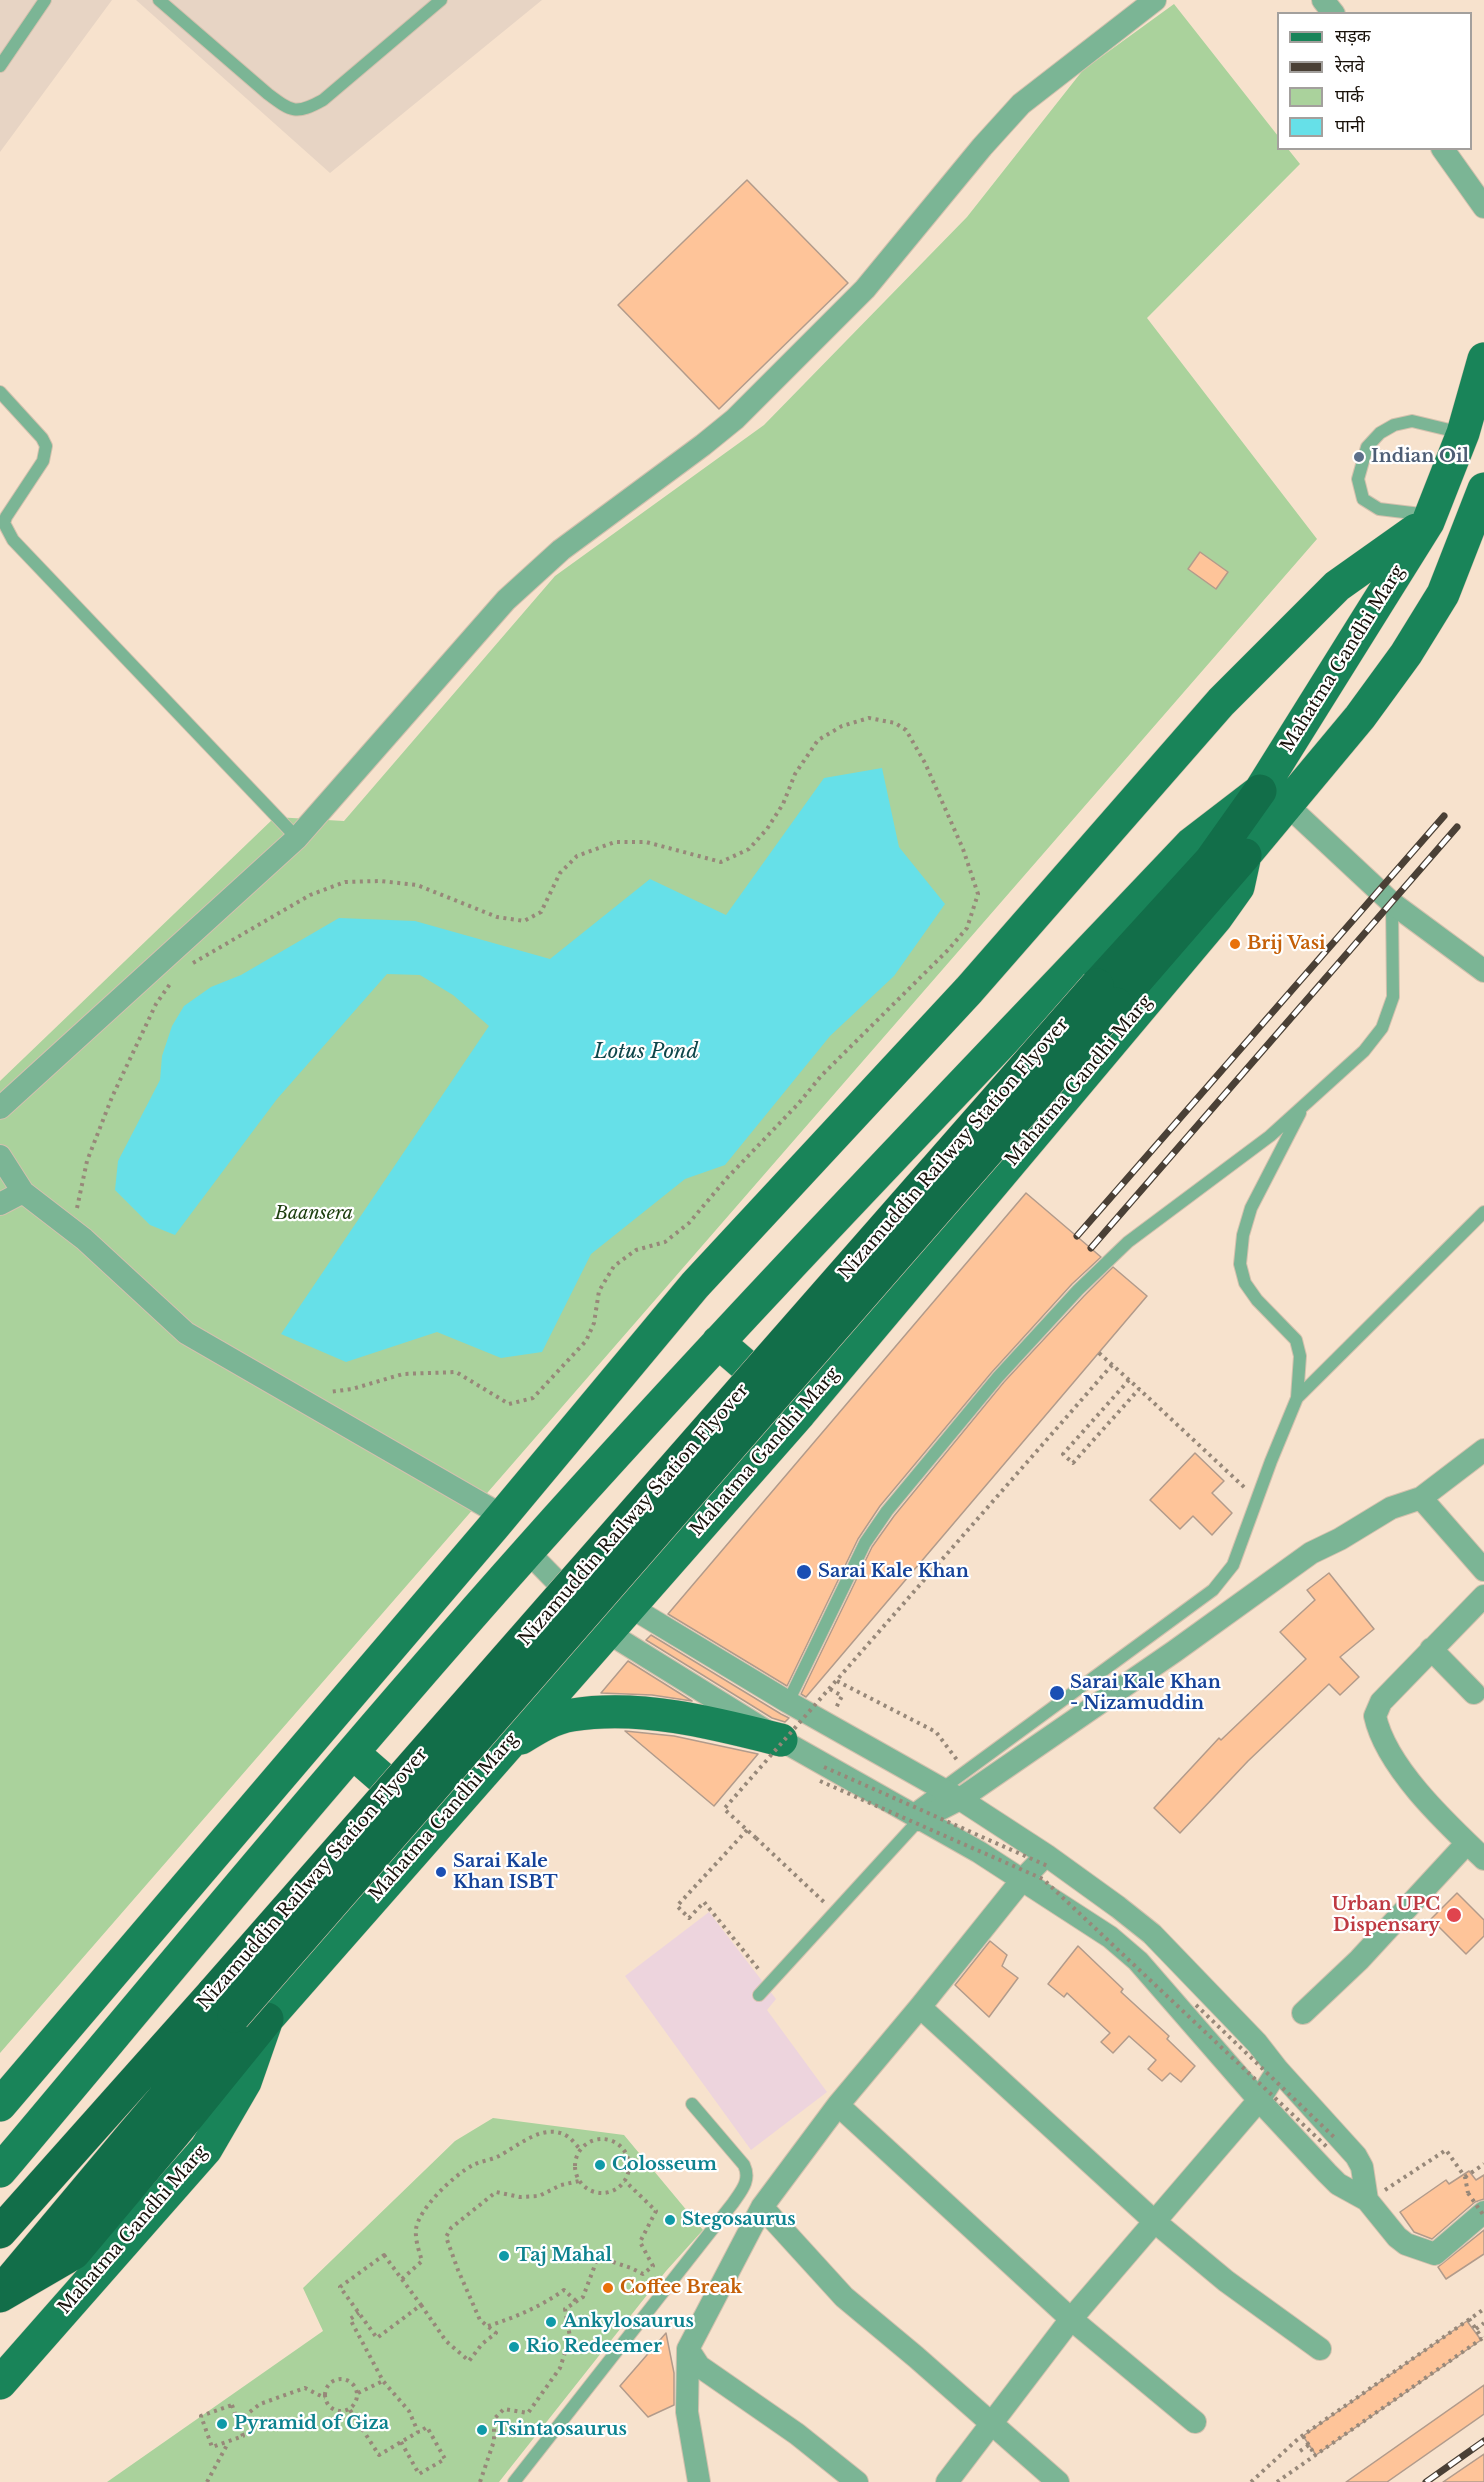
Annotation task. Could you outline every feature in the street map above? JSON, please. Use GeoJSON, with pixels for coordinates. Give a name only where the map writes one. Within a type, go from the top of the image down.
{"type":"FeatureCollection","features":[{"type":"Feature","properties":{"kind":"highway","name":"Nizamuddin Railway Station Flyover"},"geometry":{"type":"LineString","coordinates":[[0,2295],[132,2134],[1107,994],[1211,860],[1274,798]]}},
{"type":"Feature","properties":{"kind":"highway","name":"Nizamuddin Railway Station Flyover"},"geometry":{"type":"LineString","coordinates":[[0,2232],[652,1494],[1107,994],[1245,855]]}},
{"type":"Feature","properties":{"kind":"highway"},"geometry":{"type":"LineString","coordinates":[[0,2295],[74,2253],[267,2019]]}},
{"type":"Feature","properties":{"kind":"main road","name":"Mahatma Gandhi Marg"},"geometry":{"type":"LineString","coordinates":[[0,2383],[206,2149],[245,2082],[267,2019],[800,1413],[1216,918],[1238,887],[1245,855],[1274,798],[1429,519],[1463,433],[1484,359]]}},
{"type":"Feature","properties":{"kind":"main road","name":"Mahatma Gandhi Marg"},"geometry":{"type":"LineString","coordinates":[[0,2171],[353,1753],[528,1552],[718,1342],[1191,844],[1274,798],[1360,717],[1406,654],[1443,594],[1484,489]]}},
{"type":"Feature","properties":{"kind":"main road"},"geometry":{"type":"LineString","coordinates":[[0,2105],[503,1516],[695,1286],[969,990],[1221,702],[1337,586],[1429,519]]}},
{"type":"Feature","properties":{"kind":"main road"},"geometry":{"type":"LineString","coordinates":[[718,1342],[800,1413]]}},
{"type":"Feature","properties":{"kind":"main road"},"geometry":{"type":"LineString","coordinates":[[504,1748],[541,1726],[570,1715],[620,1712],[703,1720],[781,1740]]}},
{"type":"Feature","properties":{"kind":"main road"},"geometry":{"type":"LineString","coordinates":[[353,1753],[436,1826]]}},
{"type":"Feature","properties":{"kind":"street"},"geometry":{"type":"LineString","coordinates":[[0,1108],[297,838],[506,600],[561,550],[735,419],[865,289],[982,147],[1021,104],[1155,0]]}},
{"type":"Feature","properties":{"kind":"street"},"geometry":{"type":"LineString","coordinates":[[1323,0],[1332,12]]}},
{"type":"Feature","properties":{"kind":"street"},"geometry":{"type":"LineString","coordinates":[[1443,150],[1484,207]]}},
{"type":"Feature","properties":{"kind":"street"},"geometry":{"type":"LineString","coordinates":[[1274,798],[1392,903],[1484,971]]}},
{"type":"Feature","properties":{"kind":"street"},"geometry":{"type":"LineString","coordinates":[[0,1156],[23,1192],[70,1229],[186,1333],[503,1516]]}},
{"type":"Feature","properties":{"kind":"street"},"geometry":{"type":"LineString","coordinates":[[0,1204],[23,1192]]}},
{"type":"Feature","properties":{"kind":"street"},"geometry":{"type":"LineString","coordinates":[[914,1816],[1175,1651],[1311,1553],[1340,1539],[1391,1508],[1421,1498],[1484,1450]]}},
{"type":"Feature","properties":{"kind":"street"},"geometry":{"type":"LineString","coordinates":[[1421,1498],[1484,1570]]}},
{"type":"Feature","properties":{"kind":"street"},"geometry":{"type":"LineString","coordinates":[[528,1552],[630,1605],[788,1702],[952,1793],[1048,1861],[1118,1906],[1152,1934],[1257,2043],[1278,2070],[1356,2156],[1362,2167],[1367,2200]]}},
{"type":"Feature","properties":{"kind":"street"},"geometry":{"type":"LineString","coordinates":[[528,1552],[607,1632],[781,1740],[979,1852],[1110,1937],[1138,1961],[1259,2100],[1338,2184],[1367,2200],[1397,2237],[1412,2246],[1435,2254],[1484,2214]]}},
{"type":"Feature","properties":{"kind":"street"},"geometry":{"type":"LineString","coordinates":[[1484,1596],[1381,1702],[1375,1716],[1387,1751],[1410,1781],[1484,1859]]}},
{"type":"Feature","properties":{"kind":"street"},"geometry":{"type":"LineString","coordinates":[[1431,1648],[1474,1693]]}},
{"type":"Feature","properties":{"kind":"street"},"geometry":{"type":"LineString","coordinates":[[1303,2013],[1359,1960],[1467,1843]]}},
{"type":"Feature","properties":{"kind":"street"},"geometry":{"type":"LineString","coordinates":[[699,2482],[687,2412],[688,2349],[762,2207],[838,2105],[1022,1880],[1048,1861]]}},
{"type":"Feature","properties":{"kind":"street"},"geometry":{"type":"LineString","coordinates":[[920,2007],[1154,2221],[1226,2281],[1320,2349]]}},
{"type":"Feature","properties":{"kind":"street"},"geometry":{"type":"LineString","coordinates":[[947,2482],[1071,2319],[1259,2100],[1278,2070]]}},
{"type":"Feature","properties":{"kind":"street"},"geometry":{"type":"LineString","coordinates":[[838,2105],[1071,2319],[1195,2422]]}},
{"type":"Feature","properties":{"kind":"street"},"geometry":{"type":"LineString","coordinates":[[762,2207],[843,2297],[916,2357],[1058,2482]]}},
{"type":"Feature","properties":{"kind":"street"},"geometry":{"type":"LineString","coordinates":[[688,2349],[699,2366],[796,2434],[857,2482]]}},
{"type":"Feature","properties":{"kind":"lane"},"geometry":{"type":"LineString","coordinates":[[0,66],[45,0]]}},
{"type":"Feature","properties":{"kind":"lane"},"geometry":{"type":"LineString","coordinates":[[159,0],[268,94],[285,107],[295,111],[304,111],[323,100],[441,0]]}},
{"type":"Feature","properties":{"kind":"lane"},"geometry":{"type":"LineString","coordinates":[[0,392],[42,438],[46,446],[44,461],[6,517],[4,523],[13,540],[297,838]]}},
{"type":"Feature","properties":{"kind":"lane"},"geometry":{"type":"LineString","coordinates":[[1429,519],[1379,509],[1363,499],[1358,479],[1367,447],[1380,433],[1394,425],[1412,421],[1463,433]]}},
{"type":"Feature","properties":{"kind":"lane"},"geometry":{"type":"LineString","coordinates":[[788,1702],[865,1543],[887,1511],[998,1377],[1078,1290],[1128,1242],[1270,1136],[1364,1051],[1382,1028],[1393,997],[1392,903]]}},
{"type":"Feature","properties":{"kind":"lane"},"geometry":{"type":"LineString","coordinates":[[952,1793],[965,1772],[1213,1590],[1233,1565],[1297,1398],[1300,1356],[1296,1340],[1257,1300],[1245,1283],[1239,1264],[1243,1235],[1251,1208],[1305,1104]]}},
{"type":"Feature","properties":{"kind":"lane"},"geometry":{"type":"LineString","coordinates":[[1297,1398],[1484,1212]]}},
{"type":"Feature","properties":{"kind":"lane"},"geometry":{"type":"LineString","coordinates":[[759,1995],[834,1912],[914,1816]]}},
{"type":"Feature","properties":{"kind":"lane"},"geometry":{"type":"LineString","coordinates":[[514,2482],[733,2203],[747,2181],[744,2165],[692,2104]]}},
{"type":"Feature","properties":{"kind":"path"},"geometry":{"type":"LineString","coordinates":[[188,967],[310,895],[345,882],[380,881],[417,885],[497,918],[525,921],[541,912],[561,873],[577,856],[615,842],[646,842],[722,862],[749,849],[767,829],[783,804],[795,774],[818,740],[842,726],[869,718],[895,723],[906,730],[925,763],[963,849],[978,894],[967,928],[948,950],[821,1076],[689,1223],[665,1242],[636,1250],[614,1266],[599,1291],[594,1323],[586,1341],[533,1398],[509,1404],[456,1372],[403,1374],[352,1389],[320,1394],[317,1409]]}},
{"type":"Feature","properties":{"kind":"path"},"geometry":{"type":"LineString","coordinates":[[70,1229],[87,1161],[112,1097],[156,1004],[172,981]]}},
{"type":"Feature","properties":{"kind":"path"},"geometry":{"type":"LineString","coordinates":[[1099,1353],[1257,1500]]}},
{"type":"Feature","properties":{"kind":"path"},"geometry":{"type":"LineString","coordinates":[[834,1912],[724,1809],[1112,1365]]}},
{"type":"Feature","properties":{"kind":"path"},"geometry":{"type":"LineString","coordinates":[[1129,1380],[1063,1454],[1073,1463],[1139,1389]]}},
{"type":"Feature","properties":{"kind":"path"},"geometry":{"type":"LineString","coordinates":[[837,1681],[936,1732],[965,1772]]}},
{"type":"Feature","properties":{"kind":"path"},"geometry":{"type":"LineString","coordinates":[[830,1689],[842,1696]]}},
{"type":"Feature","properties":{"kind":"path"},"geometry":{"type":"LineString","coordinates":[[824,1767],[987,1839],[1048,1861]]}},
{"type":"Feature","properties":{"kind":"path"},"geometry":{"type":"LineString","coordinates":[[820,1781],[1043,1879],[1327,2147]]}},
{"type":"Feature","properties":{"kind":"path"},"geometry":{"type":"LineString","coordinates":[[747,1830],[677,1906],[689,1918],[704,1902],[770,1984]]}},
{"type":"Feature","properties":{"kind":"path"},"geometry":{"type":"LineString","coordinates":[[1196,2006],[1335,2138]]}},
{"type":"Feature","properties":{"kind":"path"},"geometry":{"type":"LineString","coordinates":[[402,2279],[422,2261],[417,2244],[416,2228],[440,2190],[454,2177],[474,2165],[498,2157],[528,2138],[546,2132],[566,2135],[580,2149]]}},
{"type":"Feature","properties":{"kind":"path"},"geometry":{"type":"LineString","coordinates":[[593,2139],[610,2140],[624,2150],[629,2165],[625,2181],[610,2192],[592,2192],[579,2181],[574,2164],[580,2149],[593,2139]]}},
{"type":"Feature","properties":{"kind":"path"},"geometry":{"type":"LineString","coordinates":[[1404,2179],[1446,2150],[1465,2176],[1468,2193],[1484,2214]]}},
{"type":"Feature","properties":{"kind":"path"},"geometry":{"type":"LineString","coordinates":[[1465,2176],[1484,2164]]}},
{"type":"Feature","properties":{"kind":"path"},"geometry":{"type":"LineString","coordinates":[[421,2305],[377,2338],[340,2287],[384,2255],[421,2305],[446,2341],[469,2361],[482,2344],[495,2333],[480,2320],[448,2246],[446,2237],[450,2228],[496,2192],[520,2197],[539,2196],[561,2185],[579,2181]]}},
{"type":"Feature","properties":{"kind":"path"},"geometry":{"type":"LineString","coordinates":[[480,2482],[494,2441],[494,2419],[504,2409],[528,2413],[560,2368],[570,2337],[565,2309],[583,2297],[598,2257],[643,2274],[653,2266],[640,2242],[656,2211],[625,2181]]}},
{"type":"Feature","properties":{"kind":"path"},"geometry":{"type":"LineString","coordinates":[[488,2326],[517,2317],[545,2304],[564,2290],[576,2301]]}},
{"type":"Feature","properties":{"kind":"path"},"geometry":{"type":"LineString","coordinates":[[1251,2482],[1303,2436],[1484,2309]]}},
{"type":"Feature","properties":{"kind":"path"},"geometry":{"type":"LineString","coordinates":[[359,2313],[350,2319],[383,2381],[410,2411],[418,2432]]}},
{"type":"Feature","properties":{"kind":"path"},"geometry":{"type":"LineString","coordinates":[[1277,2482],[1483,2338],[1470,2319]]}},
{"type":"Feature","properties":{"kind":"path"},"geometry":{"type":"LineString","coordinates":[[1476,2329],[1484,2323]]}},
{"type":"Feature","properties":{"kind":"path"},"geometry":{"type":"LineString","coordinates":[[238,2421],[260,2404],[305,2388],[325,2398],[331,2409],[344,2412],[355,2405],[358,2393],[351,2382],[339,2379],[328,2385],[325,2398]]}},
{"type":"Feature","properties":{"kind":"path"},"geometry":{"type":"LineString","coordinates":[[358,2393],[383,2381]]}},
{"type":"Feature","properties":{"kind":"path"},"geometry":{"type":"LineString","coordinates":[[232,2405],[243,2436],[228,2441],[212,2447],[201,2416],[232,2405]]}},
{"type":"Feature","properties":{"kind":"path"},"geometry":{"type":"LineString","coordinates":[[350,2410],[379,2455],[401,2442],[418,2432],[427,2427],[446,2459],[419,2474],[401,2442]]}},
{"type":"Feature","properties":{"kind":"path"},"geometry":{"type":"LineString","coordinates":[[1303,2436],[1316,2455]]}},
{"type":"Feature","properties":{"kind":"path"},"geometry":{"type":"LineString","coordinates":[[207,2482],[228,2441]]}},
{"type":"Feature","properties":{"kind":"path"},"geometry":{"type":"LineString","coordinates":[[1300,2451],[1309,2445]]}},
{"type":"Feature","properties":{"kind":"shaded area"},"geometry":{"type":"Polygon","coordinates":[[[0,0],[112,0],[0,152],[0,0]]]}},
{"type":"Feature","properties":{"kind":"shaded area"},"geometry":{"type":"Polygon","coordinates":[[[136,0],[542,0],[330,173],[136,0]]]}},
{"type":"Feature","properties":{"kind":"shaded area"},"geometry":{"type":"Polygon","coordinates":[[[709,1912],[776,1999],[767,2010],[827,2092],[751,2150],[625,1976],[709,1912]]]}},
{"type":"Feature","properties":{"kind":"green space","name":"Baansera"},"geometry":{"type":"Polygon","coordinates":[[[1174,4],[1277,135],[1277,150],[1289,150],[1300,164],[1147,318],[1317,539],[0,2053],[0,1081],[275,817],[344,821],[555,576],[764,425],[967,217],[1083,70],[1174,4]]]}},
{"type":"Feature","properties":{"kind":"green space"},"geometry":{"type":"Polygon","coordinates":[[[493,2118],[624,2135],[703,2230],[666,2271],[499,2482],[107,2482],[323,2331],[303,2288],[455,2141],[493,2118]]]}},
{"type":"Feature","properties":{"kind":"water","name":"Lotus Pond"},"geometry":{"type":"Polygon","coordinates":[[[882,768],[899,847],[945,904],[894,976],[830,1036],[725,1165],[685,1179],[591,1254],[542,1352],[501,1358],[437,1332],[346,1362],[281,1334],[489,1026],[453,995],[420,975],[387,974],[277,1099],[175,1235],[150,1225],[115,1190],[118,1161],[160,1080],[162,1056],[172,1026],[184,1006],[211,987],[241,975],[339,918],[415,921],[550,959],[650,879],[726,915],[824,778],[882,768]]]}},
{"type":"Feature","properties":{"kind":"building"},"geometry":{"type":"Polygon","coordinates":[[[747,180],[848,283],[719,409],[618,305],[747,180]]]}},
{"type":"Feature","properties":{"kind":"building"},"geometry":{"type":"Polygon","coordinates":[[[1200,552],[1228,572],[1216,589],[1188,569],[1200,552]]]}},
{"type":"Feature","properties":{"kind":"building"},"geometry":{"type":"Polygon","coordinates":[[[1026,1193],[1101,1257],[1072,1284],[992,1372],[880,1506],[858,1539],[787,1686],[668,1614],[1026,1193]]]}},
{"type":"Feature","properties":{"kind":"building"},"geometry":{"type":"Polygon","coordinates":[[[1113,1267],[1147,1296],[806,1697],[801,1694],[872,1547],[894,1516],[1004,1382],[1113,1267]]]}},
{"type":"Feature","properties":{"kind":"building"},"geometry":{"type":"Polygon","coordinates":[[[1195,1453],[1224,1481],[1212,1493],[1232,1513],[1212,1535],[1193,1516],[1180,1529],[1150,1500],[1195,1453]]]}},
{"type":"Feature","properties":{"kind":"building"},"geometry":{"type":"Polygon","coordinates":[[[1329,1573],[1374,1629],[1340,1657],[1359,1677],[1340,1695],[1329,1684],[1248,1761],[1180,1833],[1154,1808],[1219,1738],[1221,1740],[1306,1659],[1280,1632],[1315,1600],[1307,1590],[1329,1573]]]}},
{"type":"Feature","properties":{"kind":"building"},"geometry":{"type":"Polygon","coordinates":[[[651,1635],[789,1718],[785,1722],[772,1718],[646,1640],[651,1635]]]}},
{"type":"Feature","properties":{"kind":"building"},"geometry":{"type":"Polygon","coordinates":[[[628,1661],[692,1701],[652,1695],[601,1693],[628,1661]]]}},
{"type":"Feature","properties":{"kind":"building"},"geometry":{"type":"Polygon","coordinates":[[[625,1731],[674,1736],[758,1754],[714,1806],[625,1731]]]}},
{"type":"Feature","properties":{"kind":"building"},"geometry":{"type":"Polygon","coordinates":[[[1457,1893],[1484,1920],[1484,1936],[1466,1954],[1431,1919],[1457,1893]]]}},
{"type":"Feature","properties":{"kind":"building"},"geometry":{"type":"Polygon","coordinates":[[[990,1941],[1007,1955],[1002,1966],[1018,1978],[989,2017],[955,1985],[990,1941]]]}},
{"type":"Feature","properties":{"kind":"building"},"geometry":{"type":"Polygon","coordinates":[[[1078,1946],[1123,1989],[1121,1992],[1169,2036],[1167,2039],[1195,2066],[1181,2082],[1170,2073],[1162,2081],[1148,2069],[1156,2060],[1129,2036],[1113,2053],[1101,2042],[1110,2033],[1067,1993],[1064,1997],[1048,1984],[1078,1946]]]}},
{"type":"Feature","properties":{"kind":"building"},"geometry":{"type":"Polygon","coordinates":[[[1469,2171],[1476,2180],[1484,2175],[1484,2199],[1475,2202],[1432,2239],[1414,2232],[1400,2212],[1446,2180],[1449,2184],[1469,2171]]]}},
{"type":"Feature","properties":{"kind":"building"},"geometry":{"type":"Polygon","coordinates":[[[1484,2230],[1484,2254],[1446,2279],[1438,2267],[1484,2230]]]}},
{"type":"Feature","properties":{"kind":"building"},"geometry":{"type":"Polygon","coordinates":[[[1467,2321],[1481,2340],[1316,2455],[1303,2436],[1467,2321]]]}},
{"type":"Feature","properties":{"kind":"building"},"geometry":{"type":"Polygon","coordinates":[[[666,2333],[674,2373],[674,2405],[648,2417],[620,2386],[666,2333]]]}},
{"type":"Feature","properties":{"kind":"building"},"geometry":{"type":"Polygon","coordinates":[[[1484,2385],[1484,2414],[1387,2482],[1346,2482],[1484,2385]]]}},
{"type":"Feature","properties":{"kind":"building"},"geometry":{"type":"Polygon","coordinates":[[[1484,2454],[1484,2482],[1443,2482],[1484,2454]]]}},
{"type":"Feature","properties":{"kind":"railway"},"geometry":{"type":"LineString","coordinates":[[1077,1236],[1444,816]]}},
{"type":"Feature","properties":{"kind":"railway"},"geometry":{"type":"LineString","coordinates":[[1091,1248],[1457,827]]}},
{"type":"Feature","properties":{"kind":"railway"},"geometry":{"type":"LineString","coordinates":[[1426,2482],[1484,2441]]}},
{"type":"Feature","properties":{"kind":"place","name":"Indian Oil"},"geometry":{"type":"Point","coordinates":[1359,457]}},
{"type":"Feature","properties":{"kind":"place","name":"Brij Vasi"},"geometry":{"type":"Point","coordinates":[1235,944]}},
{"type":"Feature","properties":{"kind":"place","name":"Sarai Kale Khan"},"geometry":{"type":"Point","coordinates":[804,1572]}},
{"type":"Feature","properties":{"kind":"place","name":"Sarai Kale Khan - Nizamuddin"},"geometry":{"type":"Point","coordinates":[1057,1693]}},
{"type":"Feature","properties":{"kind":"place","name":"Sarai Kale Khan ISBT"},"geometry":{"type":"Point","coordinates":[441,1872]}},
{"type":"Feature","properties":{"kind":"place","name":"Urban UPC Dispensary"},"geometry":{"type":"Point","coordinates":[1454,1915]}},
{"type":"Feature","properties":{"kind":"place","name":"Colosseum"},"geometry":{"type":"Point","coordinates":[600,2165]}},
{"type":"Feature","properties":{"kind":"place","name":"Stegosaurus"},"geometry":{"type":"Point","coordinates":[670,2220]}},
{"type":"Feature","properties":{"kind":"place","name":"Taj Mahal"},"geometry":{"type":"Point","coordinates":[504,2256]}},
{"type":"Feature","properties":{"kind":"place","name":"Coffee Break"},"geometry":{"type":"Point","coordinates":[608,2288]}},
{"type":"Feature","properties":{"kind":"place","name":"Ankylosaurus"},"geometry":{"type":"Point","coordinates":[551,2322]}},
{"type":"Feature","properties":{"kind":"place","name":"Rio Redeemer"},"geometry":{"type":"Point","coordinates":[514,2347]}},
{"type":"Feature","properties":{"kind":"place","name":"Pyramid of Giza"},"geometry":{"type":"Point","coordinates":[222,2424]}},
{"type":"Feature","properties":{"kind":"place","name":"Tsintaosaurus"},"geometry":{"type":"Point","coordinates":[482,2430]}}]}
